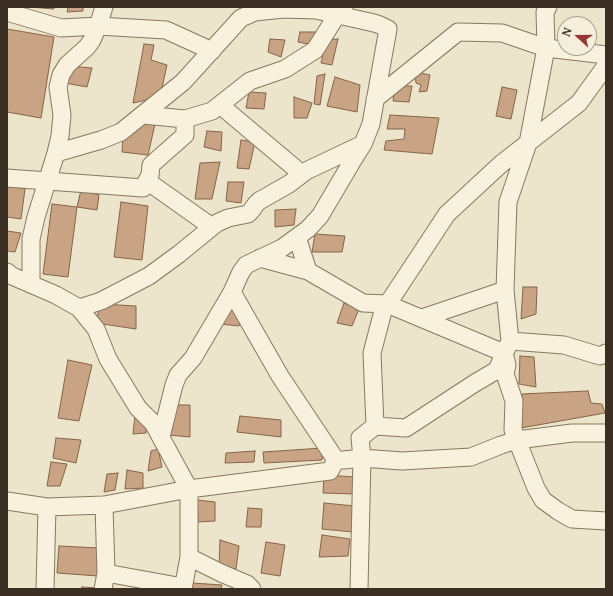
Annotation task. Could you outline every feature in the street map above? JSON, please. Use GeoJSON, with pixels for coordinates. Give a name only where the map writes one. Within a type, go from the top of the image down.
{"type":"FeatureCollection","features":[{"type":"Feature","properties":{"kind":"street"},"geometry":{"type":"LineString","coordinates":[[31,284],[31,239],[60,136],[62,115],[58,87],[61,75],[67,65],[92,40],[104,7]]}},
{"type":"Feature","properties":{"kind":"street"},"geometry":{"type":"LineString","coordinates":[[548,7],[545,12],[546,48],[528,143],[508,202],[505,290],[507,365],[505,374],[514,401],[513,430],[536,488],[543,500],[572,519],[606,521]]}},
{"type":"Feature","properties":{"kind":"street"},"geometry":{"type":"LineString","coordinates":[[56,153],[121,132],[183,82],[241,18],[255,12],[270,9],[342,11],[388,29],[371,124],[363,144],[320,216],[308,230],[282,248],[246,265],[241,272],[232,292],[193,358],[178,375],[174,385],[161,437]]}},
{"type":"Feature","properties":{"kind":"street"},"geometry":{"type":"LineString","coordinates":[[143,115],[186,119],[212,112],[250,81],[285,69],[315,50],[342,11]]}},
{"type":"Feature","properties":{"kind":"street"},"geometry":{"type":"LineString","coordinates":[[7,12],[61,28],[98,26],[166,30],[212,51]]}},
{"type":"Feature","properties":{"kind":"street"},"geometry":{"type":"LineString","coordinates":[[375,99],[458,32],[502,33],[546,48],[606,56]]}},
{"type":"Feature","properties":{"kind":"street"},"geometry":{"type":"LineString","coordinates":[[375,426],[372,353],[383,311],[387,304],[446,214],[501,164],[579,103],[605,67],[606,59]]}},
{"type":"Feature","properties":{"kind":"street"},"geometry":{"type":"LineString","coordinates":[[220,105],[302,174]]}},
{"type":"Feature","properties":{"kind":"street"},"geometry":{"type":"LineString","coordinates":[[7,178],[143,188],[150,175],[151,165],[184,135],[186,119]]}},
{"type":"Feature","properties":{"kind":"street"},"geometry":{"type":"LineString","coordinates":[[79,308],[101,301],[149,276],[217,223],[222,220],[248,214],[259,201],[289,184],[312,167],[363,144]]}},
{"type":"Feature","properties":{"kind":"street"},"geometry":{"type":"LineString","coordinates":[[147,181],[212,227]]}},
{"type":"Feature","properties":{"kind":"street"},"geometry":{"type":"LineString","coordinates":[[297,237],[308,271]]}},
{"type":"Feature","properties":{"kind":"street"},"geometry":{"type":"LineString","coordinates":[[260,258],[308,271],[363,303],[387,304],[422,318],[507,347],[564,345],[600,356],[606,353]]}},
{"type":"Feature","properties":{"kind":"street"},"geometry":{"type":"LineString","coordinates":[[9,277],[31,284],[56,295],[79,308],[96,329],[108,359],[138,408],[153,423],[161,437],[189,489],[189,557],[183,588],[104,581],[104,505]]}},
{"type":"Feature","properties":{"kind":"street"},"geometry":{"type":"LineString","coordinates":[[422,318],[505,290]]}},
{"type":"Feature","properties":{"kind":"street"},"geometry":{"type":"LineString","coordinates":[[232,292],[280,376],[336,460]]}},
{"type":"Feature","properties":{"kind":"street"},"geometry":{"type":"LineString","coordinates":[[359,589],[362,458],[360,438],[375,426],[406,428],[497,370],[507,347]]}},
{"type":"Feature","properties":{"kind":"street"},"geometry":{"type":"LineString","coordinates":[[336,460],[362,458],[402,461],[471,458],[517,440],[572,432],[606,432]]}},
{"type":"Feature","properties":{"kind":"street"},"geometry":{"type":"LineString","coordinates":[[7,501],[47,507],[104,505],[189,489],[330,471],[336,460]]}},
{"type":"Feature","properties":{"kind":"street"},"geometry":{"type":"LineString","coordinates":[[45,589],[47,507]]}},
{"type":"Feature","properties":{"kind":"street"},"geometry":{"type":"LineString","coordinates":[[189,557],[221,574],[247,584],[252,589]]}},
{"type":"Feature","properties":{"kind":"building"},"geometry":{"type":"Polygon","coordinates":[[[30,7],[54,7],[54,9],[30,7]]]}},
{"type":"Feature","properties":{"kind":"building"},"geometry":{"type":"Polygon","coordinates":[[[68,7],[83,7],[83,11],[67,12],[68,7]]]}},
{"type":"Feature","properties":{"kind":"building"},"geometry":{"type":"Polygon","coordinates":[[[7,29],[54,37],[41,118],[7,112],[7,29]]]}},
{"type":"Feature","properties":{"kind":"building"},"geometry":{"type":"Polygon","coordinates":[[[300,32],[316,32],[313,45],[298,42],[300,32]]]}},
{"type":"Feature","properties":{"kind":"building"},"geometry":{"type":"Polygon","coordinates":[[[270,39],[285,40],[281,57],[268,52],[270,39]]]}},
{"type":"Feature","properties":{"kind":"building"},"geometry":{"type":"Polygon","coordinates":[[[338,39],[332,65],[321,63],[326,40],[338,39]]]}},
{"type":"Feature","properties":{"kind":"building"},"geometry":{"type":"Polygon","coordinates":[[[144,44],[154,45],[151,60],[167,65],[160,97],[133,103],[144,44]]]}},
{"type":"Feature","properties":{"kind":"building"},"geometry":{"type":"Polygon","coordinates":[[[69,66],[92,68],[87,87],[65,83],[69,66]]]}},
{"type":"Feature","properties":{"kind":"building"},"geometry":{"type":"Polygon","coordinates":[[[415,72],[430,75],[427,91],[419,92],[421,85],[416,83],[415,72]]]}},
{"type":"Feature","properties":{"kind":"building"},"geometry":{"type":"Polygon","coordinates":[[[325,74],[320,105],[314,104],[317,76],[325,74]]]}},
{"type":"Feature","properties":{"kind":"building"},"geometry":{"type":"Polygon","coordinates":[[[335,77],[360,85],[357,112],[327,106],[335,77]]]}},
{"type":"Feature","properties":{"kind":"building"},"geometry":{"type":"Polygon","coordinates":[[[395,86],[412,86],[409,102],[393,101],[395,86]]]}},
{"type":"Feature","properties":{"kind":"building"},"geometry":{"type":"Polygon","coordinates":[[[502,87],[517,90],[511,119],[496,116],[502,87]]]}},
{"type":"Feature","properties":{"kind":"building"},"geometry":{"type":"Polygon","coordinates":[[[249,92],[266,93],[264,109],[246,108],[249,92]]]}},
{"type":"Feature","properties":{"kind":"building"},"geometry":{"type":"Polygon","coordinates":[[[294,97],[312,103],[307,118],[294,118],[294,97]]]}},
{"type":"Feature","properties":{"kind":"building"},"geometry":{"type":"Polygon","coordinates":[[[390,115],[439,118],[432,154],[384,150],[386,141],[404,139],[405,129],[387,129],[390,115]]]}},
{"type":"Feature","properties":{"kind":"building"},"geometry":{"type":"Polygon","coordinates":[[[137,124],[155,124],[148,155],[122,152],[123,136],[137,124]]]}},
{"type":"Feature","properties":{"kind":"building"},"geometry":{"type":"Polygon","coordinates":[[[207,131],[222,132],[221,151],[204,147],[207,131]]]}},
{"type":"Feature","properties":{"kind":"building"},"geometry":{"type":"Polygon","coordinates":[[[241,140],[255,142],[249,169],[237,168],[241,140]]]}},
{"type":"Feature","properties":{"kind":"building"},"geometry":{"type":"Polygon","coordinates":[[[220,162],[212,199],[195,199],[200,163],[220,162]]]}},
{"type":"Feature","properties":{"kind":"building"},"geometry":{"type":"Polygon","coordinates":[[[228,182],[244,182],[241,203],[226,201],[228,182]]]}},
{"type":"Feature","properties":{"kind":"building"},"geometry":{"type":"Polygon","coordinates":[[[7,185],[25,189],[21,219],[7,217],[7,185]]]}},
{"type":"Feature","properties":{"kind":"building"},"geometry":{"type":"Polygon","coordinates":[[[81,190],[99,195],[97,210],[77,207],[81,190]]]}},
{"type":"Feature","properties":{"kind":"building"},"geometry":{"type":"Polygon","coordinates":[[[121,202],[148,206],[142,260],[114,257],[121,202]]]}},
{"type":"Feature","properties":{"kind":"building"},"geometry":{"type":"Polygon","coordinates":[[[52,204],[77,207],[68,277],[43,274],[52,204]]]}},
{"type":"Feature","properties":{"kind":"building"},"geometry":{"type":"Polygon","coordinates":[[[296,209],[294,225],[275,227],[275,210],[296,209]]]}},
{"type":"Feature","properties":{"kind":"building"},"geometry":{"type":"Polygon","coordinates":[[[7,231],[21,233],[15,252],[7,251],[7,231]]]}},
{"type":"Feature","properties":{"kind":"building"},"geometry":{"type":"Polygon","coordinates":[[[315,234],[345,236],[342,252],[312,252],[315,234]]]}},
{"type":"Feature","properties":{"kind":"building"},"geometry":{"type":"Polygon","coordinates":[[[523,287],[537,287],[536,314],[521,319],[523,287]]]}},
{"type":"Feature","properties":{"kind":"building"},"geometry":{"type":"Polygon","coordinates":[[[344,303],[359,309],[352,326],[337,323],[344,303]]]}},
{"type":"Feature","properties":{"kind":"building"},"geometry":{"type":"Polygon","coordinates":[[[100,304],[136,306],[136,329],[96,323],[100,304]]]}},
{"type":"Feature","properties":{"kind":"building"},"geometry":{"type":"Polygon","coordinates":[[[225,309],[244,313],[239,326],[220,324],[225,309]]]}},
{"type":"Feature","properties":{"kind":"building"},"geometry":{"type":"Polygon","coordinates":[[[520,356],[534,357],[536,387],[519,384],[520,356]]]}},
{"type":"Feature","properties":{"kind":"building"},"geometry":{"type":"Polygon","coordinates":[[[68,360],[92,365],[79,421],[58,418],[68,360]]]}},
{"type":"Feature","properties":{"kind":"building"},"geometry":{"type":"Polygon","coordinates":[[[588,391],[591,403],[602,404],[605,413],[521,428],[522,394],[588,391]]]}},
{"type":"Feature","properties":{"kind":"building"},"geometry":{"type":"Polygon","coordinates":[[[173,405],[190,405],[190,437],[168,435],[173,405]]]}},
{"type":"Feature","properties":{"kind":"building"},"geometry":{"type":"Polygon","coordinates":[[[135,415],[146,420],[146,433],[133,434],[135,415]]]}},
{"type":"Feature","properties":{"kind":"building"},"geometry":{"type":"Polygon","coordinates":[[[240,416],[281,420],[281,437],[237,432],[240,416]]]}},
{"type":"Feature","properties":{"kind":"building"},"geometry":{"type":"Polygon","coordinates":[[[56,438],[81,440],[76,463],[53,458],[56,438]]]}},
{"type":"Feature","properties":{"kind":"building"},"geometry":{"type":"Polygon","coordinates":[[[323,448],[322,460],[264,463],[263,452],[323,448]]]}},
{"type":"Feature","properties":{"kind":"building"},"geometry":{"type":"Polygon","coordinates":[[[158,449],[162,467],[148,471],[151,451],[158,449]]]}},
{"type":"Feature","properties":{"kind":"building"},"geometry":{"type":"Polygon","coordinates":[[[255,451],[254,462],[225,463],[226,453],[255,451]]]}},
{"type":"Feature","properties":{"kind":"building"},"geometry":{"type":"Polygon","coordinates":[[[51,462],[67,464],[60,486],[47,486],[51,462]]]}},
{"type":"Feature","properties":{"kind":"building"},"geometry":{"type":"Polygon","coordinates":[[[127,470],[143,473],[143,488],[125,489],[127,470]]]}},
{"type":"Feature","properties":{"kind":"building"},"geometry":{"type":"Polygon","coordinates":[[[118,473],[115,490],[104,492],[107,474],[118,473]]]}},
{"type":"Feature","properties":{"kind":"building"},"geometry":{"type":"Polygon","coordinates":[[[324,475],[356,477],[355,494],[323,493],[324,475]]]}},
{"type":"Feature","properties":{"kind":"building"},"geometry":{"type":"Polygon","coordinates":[[[197,500],[215,502],[215,521],[198,522],[197,500]]]}},
{"type":"Feature","properties":{"kind":"building"},"geometry":{"type":"Polygon","coordinates":[[[324,503],[355,506],[353,532],[322,529],[324,503]]]}},
{"type":"Feature","properties":{"kind":"building"},"geometry":{"type":"Polygon","coordinates":[[[248,508],[262,509],[261,527],[246,527],[248,508]]]}},
{"type":"Feature","properties":{"kind":"building"},"geometry":{"type":"Polygon","coordinates":[[[322,535],[350,539],[348,556],[319,557],[322,535]]]}},
{"type":"Feature","properties":{"kind":"building"},"geometry":{"type":"Polygon","coordinates":[[[220,540],[239,546],[236,569],[219,567],[220,540]]]}},
{"type":"Feature","properties":{"kind":"building"},"geometry":{"type":"Polygon","coordinates":[[[266,542],[285,545],[280,576],[261,573],[266,542]]]}},
{"type":"Feature","properties":{"kind":"building"},"geometry":{"type":"Polygon","coordinates":[[[59,546],[100,548],[98,576],[57,573],[59,546]]]}},
{"type":"Feature","properties":{"kind":"building"},"geometry":{"type":"Polygon","coordinates":[[[192,583],[222,585],[221,589],[191,589],[192,583]]]}},
{"type":"Feature","properties":{"kind":"building"},"geometry":{"type":"Polygon","coordinates":[[[82,587],[98,588],[98,589],[81,589],[82,587]]]}}]}
